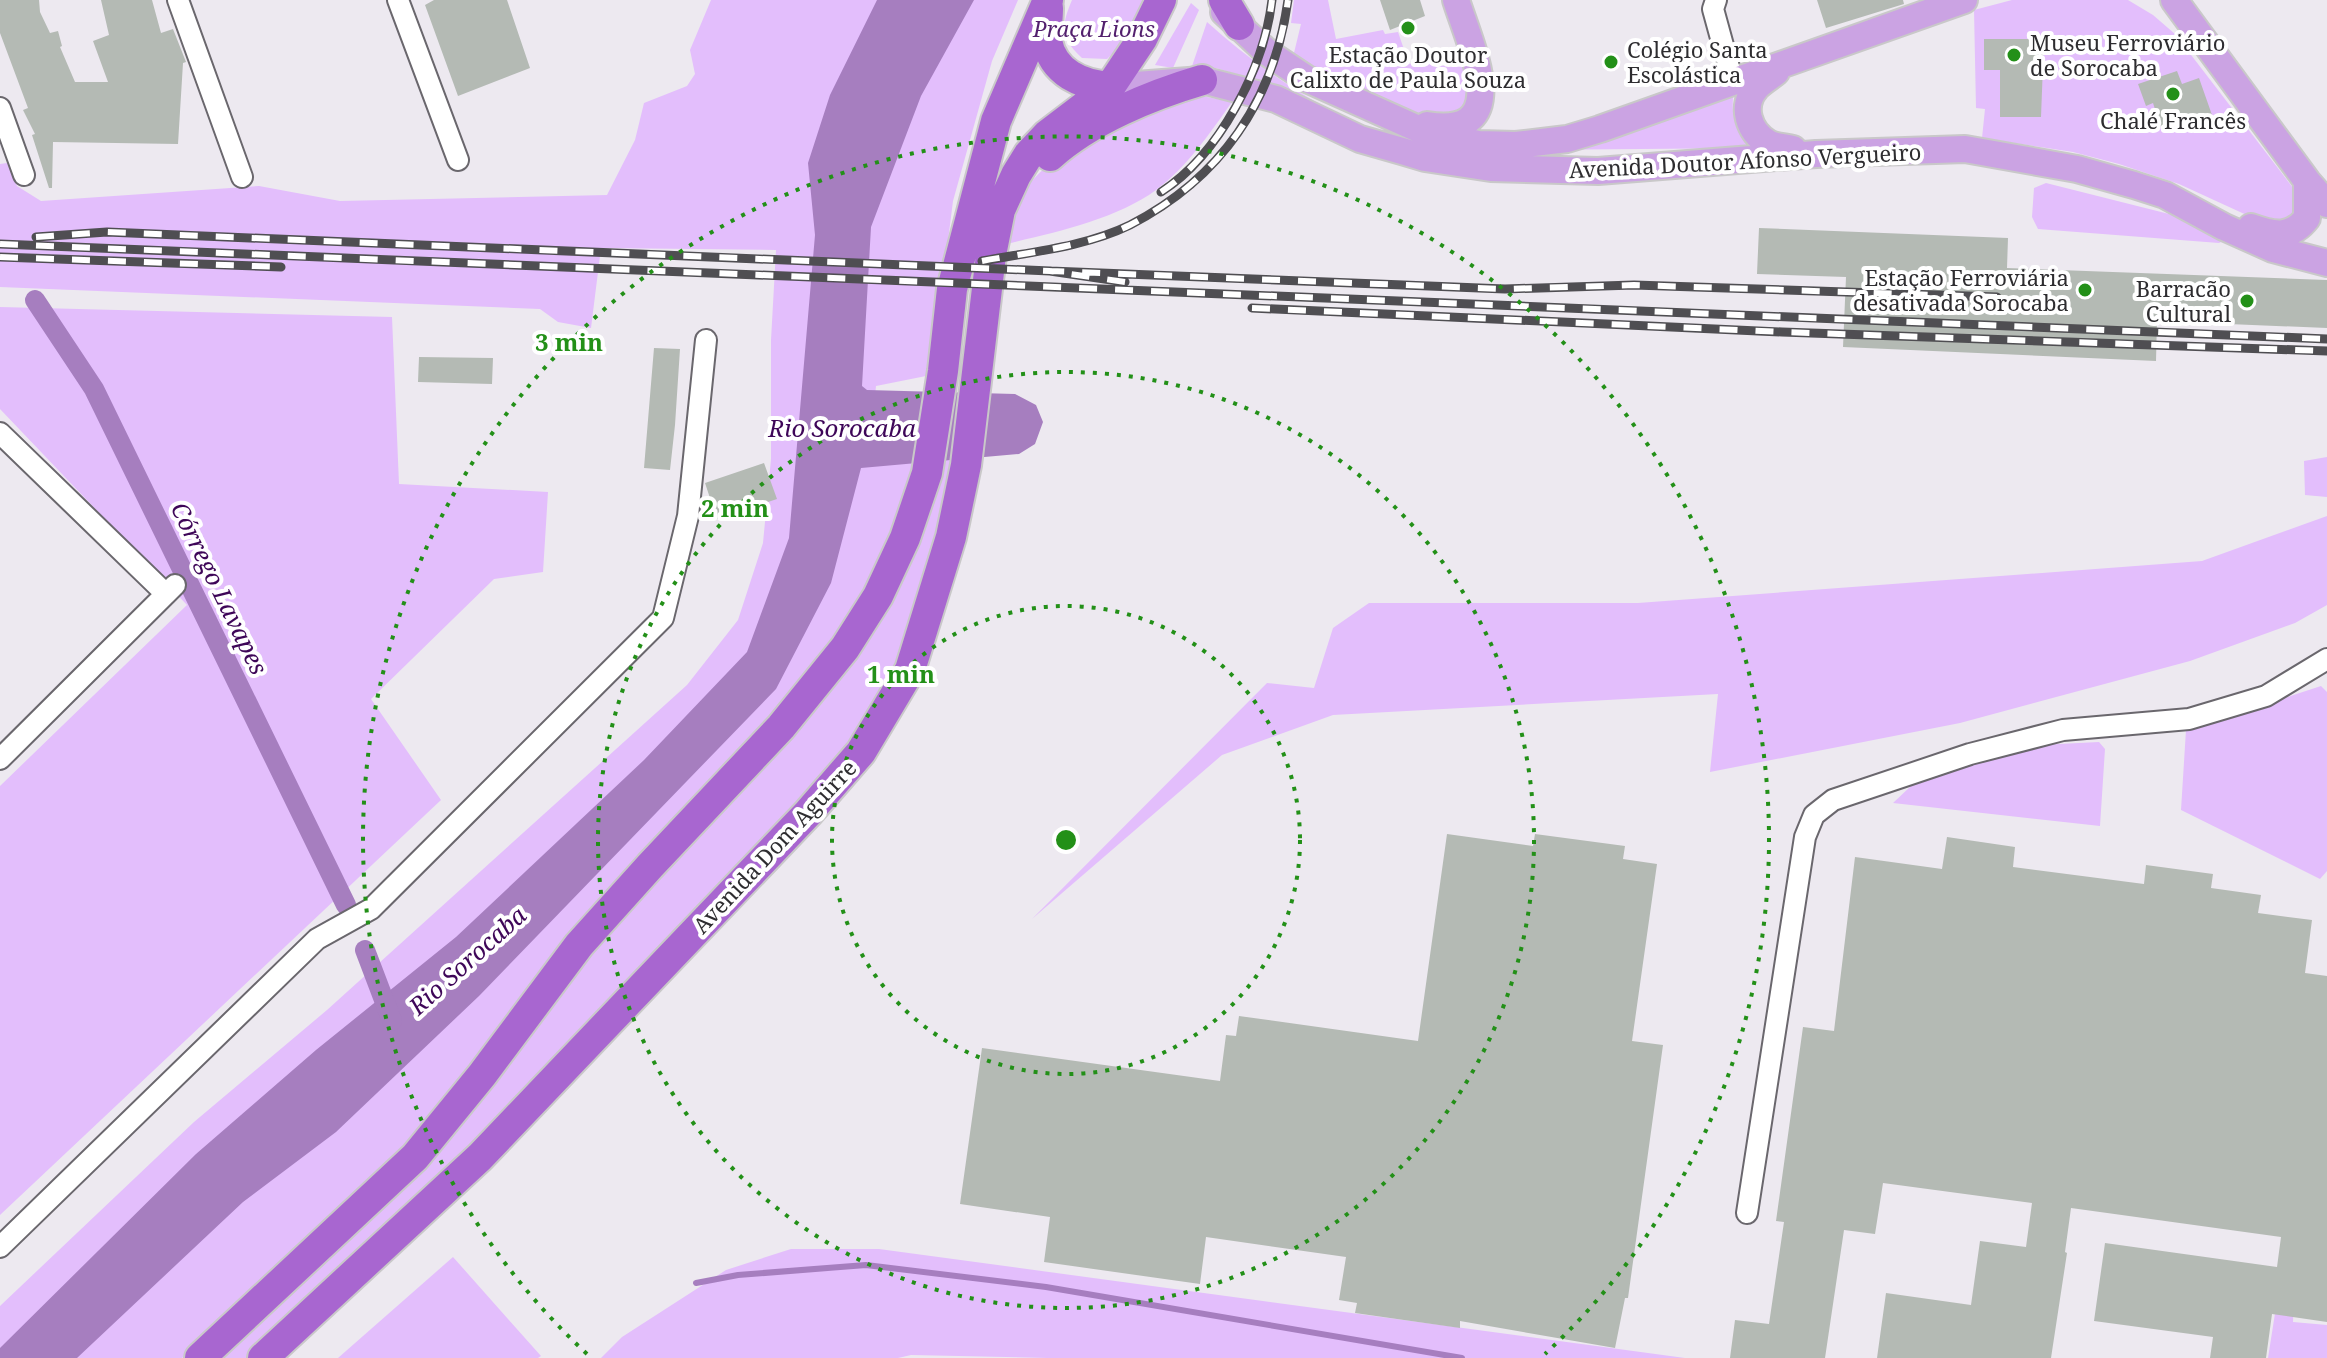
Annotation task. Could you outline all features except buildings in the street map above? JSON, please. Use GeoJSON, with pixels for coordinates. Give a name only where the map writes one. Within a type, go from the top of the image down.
{"type":"FeatureCollection","features":[{"type":"Feature","properties":{"kind":"highway","name":"Avenida Dom Aguirre"},"geometry":{"type":"LineString","coordinates":[[263,1358],[480,1157],[808,813],[861,752],[910,670],[951,537],[966,465],[991,255],[1000,210],[1029,154],[1047,135],[1110,87],[1142,39],[1161,0]]}},
{"type":"Feature","properties":{"kind":"highway"},"geometry":{"type":"LineString","coordinates":[[1041,1],[1047,41],[1066,73],[1087,85],[1110,87]]}},
{"type":"Feature","properties":{"kind":"highway"},"geometry":{"type":"LineString","coordinates":[[200,1358],[415,1157],[482,1075],[579,945],[781,727],[845,648],[878,596],[905,538],[927,473],[943,371],[959,205],[997,70],[1041,1]]}},
{"type":"Feature","properties":{"kind":"highway"},"geometry":{"type":"LineString","coordinates":[[1000,210],[1024,179],[1056,151],[1113,115],[1158,93],[1202,80]]}},
{"type":"Feature","properties":{"kind":"main road"},"geometry":{"type":"LineString","coordinates":[[1211,0],[1231,13],[1268,53],[1307,79],[1425,132],[1478,144],[1516,145],[1567,139],[1964,0]]}},
{"type":"Feature","properties":{"kind":"main road"},"geometry":{"type":"LineString","coordinates":[[1389,115],[1441,128],[1456,126],[1472,118],[1481,103],[1482,86],[1456,0]]}},
{"type":"Feature","properties":{"kind":"main road"},"geometry":{"type":"LineString","coordinates":[[2159,0],[2193,26]]}},
{"type":"Feature","properties":{"kind":"main road"},"geometry":{"type":"LineString","coordinates":[[2174,0],[2327,204]]}},
{"type":"Feature","properties":{"kind":"main road"},"geometry":{"type":"LineString","coordinates":[[1791,61],[1755,88],[1748,104],[1749,119],[1755,133],[1770,145],[1816,154]]}},
{"type":"Feature","properties":{"kind":"main road","name":"Avenida Doutor Afonso Vergueiro"},"geometry":{"type":"LineString","coordinates":[[1110,87],[1202,80],[1276,99],[1360,139],[1425,158],[1486,168],[1598,171],[1816,154],[1965,149],[2077,169],[2165,195],[2273,249],[2327,263]]}},
{"type":"Feature","properties":{"kind":"main road"},"geometry":{"type":"LineString","coordinates":[[2165,195],[2268,233],[2284,235],[2298,228],[2307,218],[2307,181]]}},
{"type":"Feature","properties":{"kind":"street"},"geometry":{"type":"LineString","coordinates":[[178,0],[242,177]]}},
{"type":"Feature","properties":{"kind":"street"},"geometry":{"type":"LineString","coordinates":[[398,0],[458,160]]}},
{"type":"Feature","properties":{"kind":"street"},"geometry":{"type":"LineString","coordinates":[[1716,0],[1713,9],[1733,82]]}},
{"type":"Feature","properties":{"kind":"street"},"geometry":{"type":"LineString","coordinates":[[0,108],[24,175]]}},
{"type":"Feature","properties":{"kind":"street"},"geometry":{"type":"LineString","coordinates":[[0,1247],[317,939],[371,909],[663,618],[688,516],[706,340]]}},
{"type":"Feature","properties":{"kind":"street"},"geometry":{"type":"LineString","coordinates":[[0,433],[170,590],[0,759]]}},
{"type":"Feature","properties":{"kind":"street"},"geometry":{"type":"LineString","coordinates":[[1747,1213],[1805,837],[1814,815],[1833,800],[1970,754],[2063,730],[2189,719],[2266,696],[2325,665]]}},
{"type":"Feature","properties":{"kind":"green space"},"geometry":{"type":"Polygon","coordinates":[[[711,0],[1018,0],[992,61],[953,201],[931,375],[876,386],[868,466],[920,462],[881,561],[841,636],[390,1168],[336,1214],[182,1358],[0,1358],[0,1306],[194,1122],[327,1010],[687,685],[738,620],[763,543],[771,459],[771,340],[776,250],[601,248],[591,328],[558,322],[540,309],[0,287],[0,164],[7,163],[17,186],[41,201],[259,186],[340,201],[607,195],[635,140],[644,103],[687,86],[695,74],[690,50],[711,0]]]}},
{"type":"Feature","properties":{"kind":"green space","name":"Praça Lions"},"geometry":{"type":"Polygon","coordinates":[[[1072,0],[1148,0],[1126,41],[1107,59],[1082,58],[1066,38],[1066,17],[1072,0]]]}},
{"type":"Feature","properties":{"kind":"green space"},"geometry":{"type":"Polygon","coordinates":[[[1294,0],[1328,0],[1336,39],[1383,30],[1385,34],[1398,32],[1409,64],[1439,58],[1442,66],[1467,60],[1472,86],[1466,104],[1450,115],[1436,119],[1416,115],[1293,57],[1301,24],[1291,23],[1294,0]]]}},
{"type":"Feature","properties":{"kind":"green space"},"geometry":{"type":"Polygon","coordinates":[[[2012,0],[2128,0],[2153,15],[2175,34],[2300,197],[2294,220],[2264,223],[2179,184],[2119,164],[2073,152],[1982,138],[1985,109],[1976,108],[1974,10],[2012,0]]]}},
{"type":"Feature","properties":{"kind":"green space"},"geometry":{"type":"Polygon","coordinates":[[[1191,3],[1199,10],[1173,68],[1155,65],[1191,3]]]}},
{"type":"Feature","properties":{"kind":"green space"},"geometry":{"type":"Polygon","coordinates":[[[1207,22],[1265,69],[1328,109],[1326,113],[1239,75],[1216,68],[1191,69],[1207,22]]]}},
{"type":"Feature","properties":{"kind":"green space"},"geometry":{"type":"Polygon","coordinates":[[[1734,90],[1736,123],[1757,148],[1514,150],[1734,90]]]}},
{"type":"Feature","properties":{"kind":"green space"},"geometry":{"type":"Polygon","coordinates":[[[1182,97],[1207,97],[1232,102],[1197,149],[1167,181],[1140,200],[1104,217],[1006,244],[1020,197],[1038,174],[1075,146],[1182,97]]]}},
{"type":"Feature","properties":{"kind":"green space"},"geometry":{"type":"Polygon","coordinates":[[[2046,183],[2169,214],[2223,237],[2223,241],[2038,229],[2032,217],[2034,188],[2046,183]]]}},
{"type":"Feature","properties":{"kind":"green space"},"geometry":{"type":"Polygon","coordinates":[[[0,307],[392,317],[399,484],[548,492],[543,572],[494,579],[371,699],[441,800],[0,1215],[0,786],[187,605],[0,409],[0,307]]]}},
{"type":"Feature","properties":{"kind":"green space"},"geometry":{"type":"Polygon","coordinates":[[[2327,457],[2327,497],[2305,495],[2304,461],[2327,457]]]}},
{"type":"Feature","properties":{"kind":"green space"},"geometry":{"type":"Polygon","coordinates":[[[957,459],[946,520],[900,655],[877,700],[794,813],[471,1149],[247,1358],[217,1358],[795,730],[939,460],[957,459]]]}},
{"type":"Feature","properties":{"kind":"green space"},"geometry":{"type":"Polygon","coordinates":[[[2327,516],[2327,605],[2295,623],[2190,661],[1960,723],[1710,772],[1718,694],[1333,715],[1222,755],[1032,919],[1267,683],[1314,688],[1333,628],[1369,603],[1638,603],[2202,561],[2327,516]]]}},
{"type":"Feature","properties":{"kind":"green space"},"geometry":{"type":"Polygon","coordinates":[[[2321,686],[2327,692],[2327,871],[2320,879],[2181,810],[2186,730],[2321,686]]]}},
{"type":"Feature","properties":{"kind":"green space"},"geometry":{"type":"Polygon","coordinates":[[[2099,742],[2105,749],[2100,826],[1893,803],[1911,786],[1942,771],[2039,745],[2099,742]]]}},
{"type":"Feature","properties":{"kind":"green space"},"geometry":{"type":"Polygon","coordinates":[[[791,1249],[879,1249],[1685,1358],[1048,1358],[911,1355],[898,1358],[601,1358],[622,1337],[726,1270],[791,1249]]]}},
{"type":"Feature","properties":{"kind":"green space"},"geometry":{"type":"Polygon","coordinates":[[[453,1257],[541,1356],[338,1358],[453,1257]]]}},
{"type":"Feature","properties":{"kind":"green space"},"geometry":{"type":"Polygon","coordinates":[[[2279,1288],[2294,1289],[2293,1322],[2327,1325],[2327,1358],[2268,1358],[2279,1288]]]}},
{"type":"Feature","properties":{"kind":"water","name":"Rio Sorocaba"},"geometry":{"type":"Polygon","coordinates":[[[877,0],[974,0],[921,96],[871,227],[862,386],[867,390],[1015,394],[1036,405],[1043,422],[1035,444],[1019,454],[861,468],[831,583],[776,689],[479,996],[336,1132],[243,1202],[77,1358],[0,1358],[0,1348],[196,1154],[316,1050],[456,937],[644,760],[747,652],[789,538],[815,235],[808,163],[830,95],[877,0]]]}},
{"type":"Feature","properties":{"kind":"waterway","name":"Córrego Lavapes"},"geometry":{"type":"LineString","coordinates":[[35,300],[94,389],[346,905]]}},
{"type":"Feature","properties":{"kind":"waterway","name":"Córrego Lavapes"},"geometry":{"type":"LineString","coordinates":[[365,950],[392,1021]]}},
{"type":"Feature","properties":{"kind":"waterway"},"geometry":{"type":"LineString","coordinates":[[696,1283],[738,1275],[866,1265],[1046,1287],[1462,1358]]}},
{"type":"Feature","properties":{"kind":"railway"},"geometry":{"type":"LineString","coordinates":[[1161,192],[1202,156],[1236,107],[1260,53],[1272,0]]}},
{"type":"Feature","properties":{"kind":"railway"},"geometry":{"type":"LineString","coordinates":[[982,261],[1095,239],[1130,225],[1191,184],[1238,133],[1256,103],[1281,37],[1288,0]]}},
{"type":"Feature","properties":{"kind":"railway"},"geometry":{"type":"LineString","coordinates":[[36,237],[107,232],[1050,271]]}},
{"type":"Feature","properties":{"kind":"railway"},"geometry":{"type":"LineString","coordinates":[[0,244],[2327,339]]}},
{"type":"Feature","properties":{"kind":"railway"},"geometry":{"type":"LineString","coordinates":[[0,257],[281,267]]}},
{"type":"Feature","properties":{"kind":"railway"},"geometry":{"type":"LineString","coordinates":[[1125,282],[1050,271],[1505,289],[1634,285],[1997,297]]}},
{"type":"Feature","properties":{"kind":"railway"},"geometry":{"type":"LineString","coordinates":[[1252,308],[1782,332],[2327,351]]}},
{"type":"Feature","properties":{"kind":"place","name":"Estação Doutor Calixto de Paula Souza"},"geometry":{"type":"Point","coordinates":[1408,28]}},
{"type":"Feature","properties":{"kind":"place","name":"Museu Ferroviário de Sorocaba"},"geometry":{"type":"Point","coordinates":[2014,55]}},
{"type":"Feature","properties":{"kind":"place","name":"Colégio Santa Escolástica"},"geometry":{"type":"Point","coordinates":[1611,62]}},
{"type":"Feature","properties":{"kind":"place","name":"Chalé Francês"},"geometry":{"type":"Point","coordinates":[2173,94]}},
{"type":"Feature","properties":{"kind":"place","name":"Estação Ferroviária desativada Sorocaba"},"geometry":{"type":"Point","coordinates":[2085,290]}},
{"type":"Feature","properties":{"kind":"place","name":"Barracão Cultural"},"geometry":{"type":"Point","coordinates":[2247,301]}}]}
